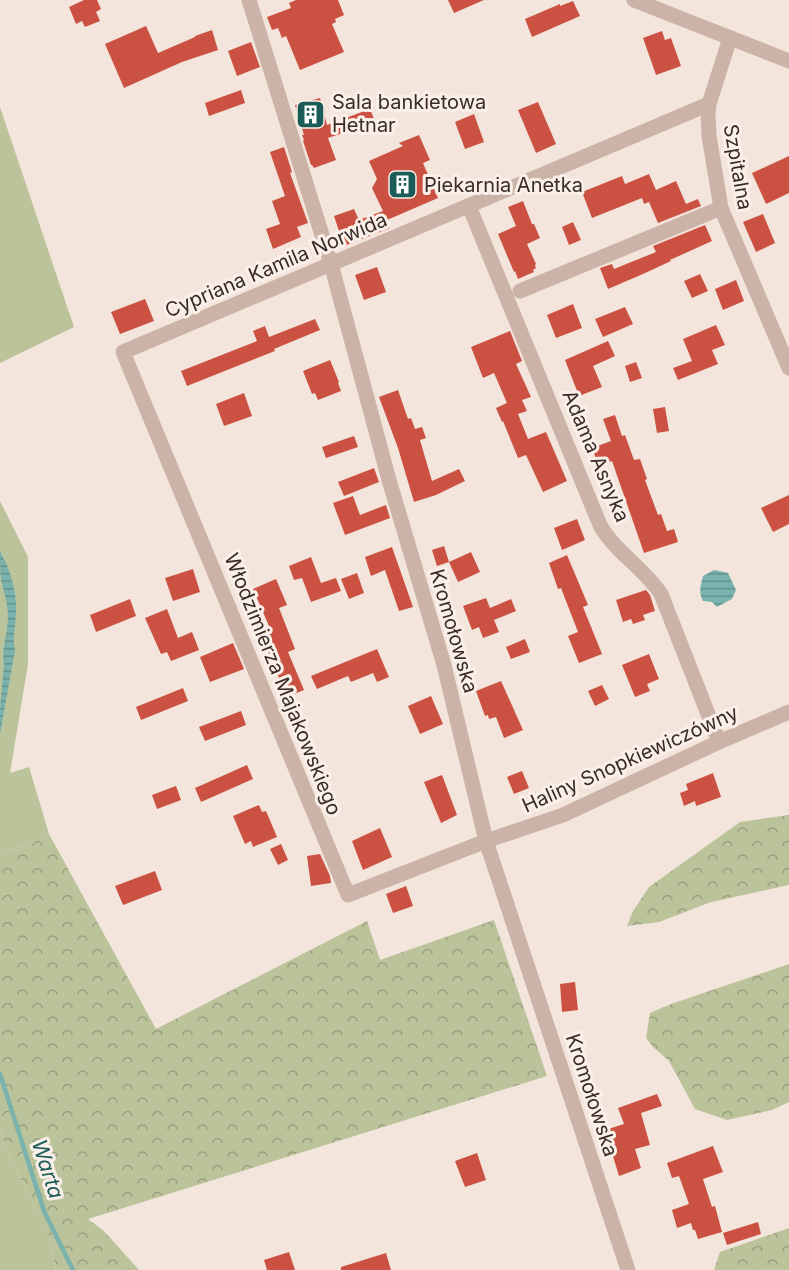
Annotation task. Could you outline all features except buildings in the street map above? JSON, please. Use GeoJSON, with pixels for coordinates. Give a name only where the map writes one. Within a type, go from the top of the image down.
{"type":"FeatureCollection","features":[{"type":"Feature","properties":{"kind":"street","name":"Kromołowska"},"geometry":{"type":"LineString","coordinates":[[249,0],[331,264],[389,480],[444,665],[486,841],[628,1270]]}},
{"type":"Feature","properties":{"kind":"street"},"geometry":{"type":"LineString","coordinates":[[634,0],[789,61]]}},
{"type":"Feature","properties":{"kind":"street","name":"Szpitalna"},"geometry":{"type":"LineString","coordinates":[[730,38],[709,104],[708,114],[709,136],[721,208],[789,368]]}},
{"type":"Feature","properties":{"kind":"street","name":"Cypriana Kamila Norwida"},"geometry":{"type":"LineString","coordinates":[[123,352],[709,104]]}},
{"type":"Feature","properties":{"kind":"street","name":"Adama Asnyka"},"geometry":{"type":"LineString","coordinates":[[469,206],[600,525],[610,541],[647,576],[661,594],[719,742]]}},
{"type":"Feature","properties":{"kind":"street"},"geometry":{"type":"LineString","coordinates":[[520,291],[721,208]]}},
{"type":"Feature","properties":{"kind":"street","name":"Włodzimierza Majakowskiego"},"geometry":{"type":"LineString","coordinates":[[123,352],[348,895],[486,841]]}},
{"type":"Feature","properties":{"kind":"street","name":"Haliny Snopkiewiczówny"},"geometry":{"type":"LineString","coordinates":[[486,841],[563,815],[789,712]]}},
{"type":"Feature","properties":{"kind":"green space"},"geometry":{"type":"Polygon","coordinates":[[[0,107],[74,327],[0,363],[0,107]]]}},
{"type":"Feature","properties":{"kind":"green space"},"geometry":{"type":"Polygon","coordinates":[[[0,501],[28,557],[28,664],[10,773],[29,767],[49,834],[27,846],[0,851],[0,561],[5,560],[0,551],[0,501]]]}},
{"type":"Feature","properties":{"kind":"green space"},"geometry":{"type":"Polygon","coordinates":[[[789,815],[789,885],[711,902],[659,922],[627,926],[633,911],[649,887],[740,822],[789,815]]]}},
{"type":"Feature","properties":{"kind":"green space"},"geometry":{"type":"Polygon","coordinates":[[[49,834],[156,1029],[367,921],[380,960],[494,920],[547,1076],[88,1219],[104,1231],[139,1270],[56,1270],[49,1236],[6,1150],[0,1125],[0,851],[27,846],[49,834]]]}},
{"type":"Feature","properties":{"kind":"green space"},"geometry":{"type":"Polygon","coordinates":[[[789,964],[789,1102],[772,1110],[727,1120],[695,1109],[669,1061],[646,1038],[650,1013],[789,964]]]}},
{"type":"Feature","properties":{"kind":"green space"},"geometry":{"type":"Polygon","coordinates":[[[0,1125],[6,1150],[49,1236],[56,1270],[0,1270],[0,1125]]]}},
{"type":"Feature","properties":{"kind":"green space"},"geometry":{"type":"Polygon","coordinates":[[[789,1228],[789,1270],[714,1270],[720,1252],[789,1228]]]}},
{"type":"Feature","properties":{"kind":"water"},"geometry":{"type":"Polygon","coordinates":[[[0,551],[12,580],[16,617],[15,650],[0,734],[3,653],[8,617],[1,580],[0,551]]]}},
{"type":"Feature","properties":{"kind":"water"},"geometry":{"type":"Polygon","coordinates":[[[714,570],[728,573],[736,590],[732,599],[717,607],[712,602],[703,601],[700,591],[703,576],[714,570]]]}},
{"type":"Feature","properties":{"kind":"waterway","name":"Warta"},"geometry":{"type":"LineString","coordinates":[[0,1074],[44,1211],[73,1270]]}},
{"type":"Feature","properties":{"kind":"place","name":"Sala bankietowa Hetnar"},"geometry":{"type":"Point","coordinates":[311,114]}},
{"type":"Feature","properties":{"kind":"place","name":"Piekarnia Anetka"},"geometry":{"type":"Point","coordinates":[403,185]}}]}
